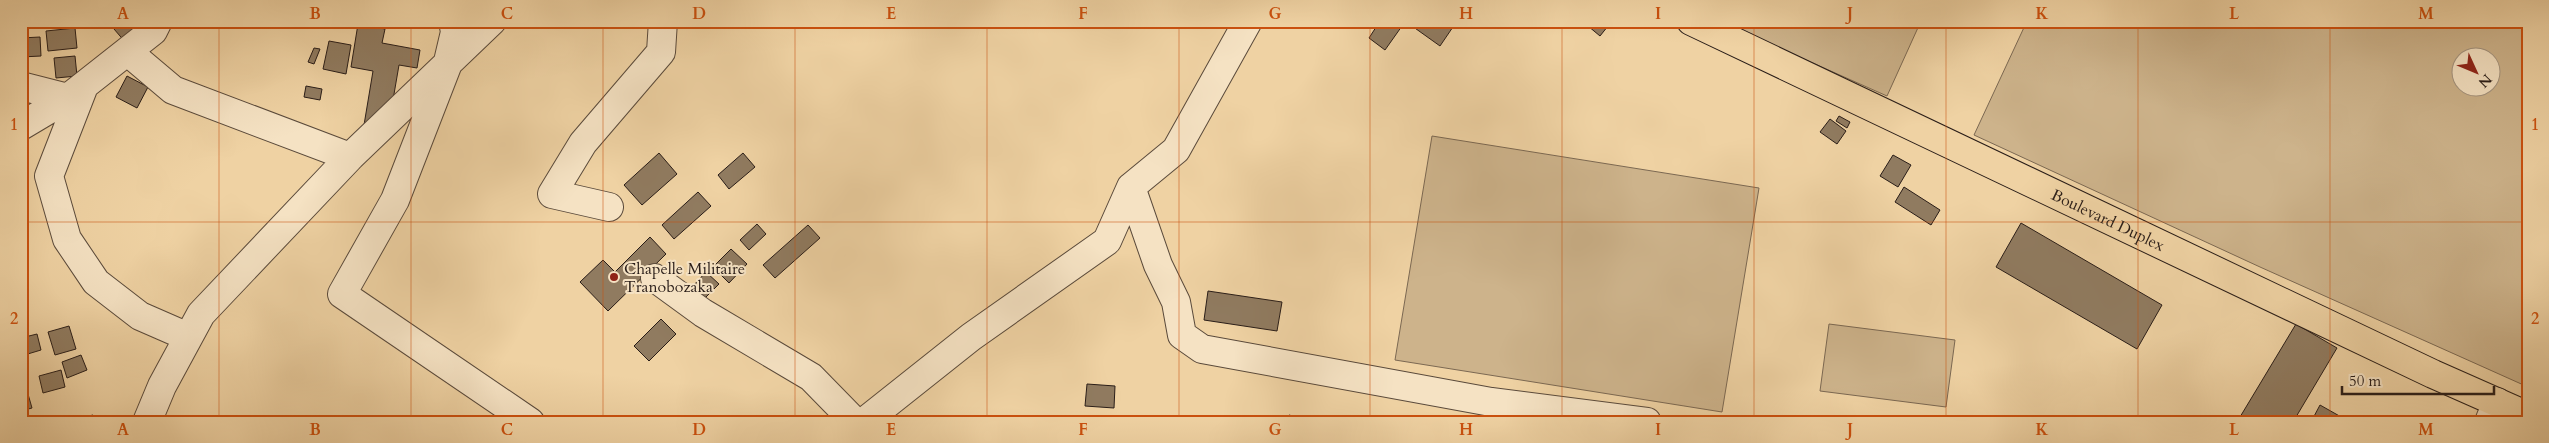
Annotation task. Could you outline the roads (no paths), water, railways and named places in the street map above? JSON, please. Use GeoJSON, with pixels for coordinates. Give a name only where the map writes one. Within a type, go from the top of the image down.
{"type":"FeatureCollection","features":[{"type":"Feature","properties":{"kind":"main road","name":"Boulevard Duplex"},"geometry":{"type":"LineString","coordinates":[[1690,21],[2493,412],[2528,416]]}},
{"type":"Feature","properties":{"kind":"street"},"geometry":{"type":"LineString","coordinates":[[21,126],[76,92],[153,31],[158,21]]}},
{"type":"Feature","properties":{"kind":"street"},"geometry":{"type":"LineString","coordinates":[[453,21],[455,32],[447,66],[395,200],[342,294],[530,422]]}},
{"type":"Feature","properties":{"kind":"street"},"geometry":{"type":"LineString","coordinates":[[147,422],[162,386],[201,314],[350,158],[492,21]]}},
{"type":"Feature","properties":{"kind":"street"},"geometry":{"type":"LineString","coordinates":[[609,206],[552,194],[583,143],[661,52],[663,21]]}},
{"type":"Feature","properties":{"kind":"street"},"geometry":{"type":"LineString","coordinates":[[864,422],[971,337],[1107,241],[1131,187],[1176,150],[1248,21]]}},
{"type":"Feature","properties":{"kind":"street"},"geometry":{"type":"LineString","coordinates":[[128,52],[174,90],[350,158]]}},
{"type":"Feature","properties":{"kind":"street"},"geometry":{"type":"LineString","coordinates":[[21,86],[76,92]]}},
{"type":"Feature","properties":{"kind":"street"},"geometry":{"type":"LineString","coordinates":[[76,92],[49,176],[67,239],[96,282],[140,316],[179,333],[186,339]]}},
{"type":"Feature","properties":{"kind":"street"},"geometry":{"type":"LineString","coordinates":[[1131,187],[1158,265],[1176,302],[1182,335],[1202,349],[1486,412],[1647,422]]}},
{"type":"Feature","properties":{"kind":"street"},"geometry":{"type":"LineString","coordinates":[[655,278],[702,313],[811,377],[855,422]]}},
{"type":"Feature","properties":{"kind":"place","name":"Chapelle Militaire Tranobozaka"},"geometry":{"type":"Point","coordinates":[614,277]}}]}
